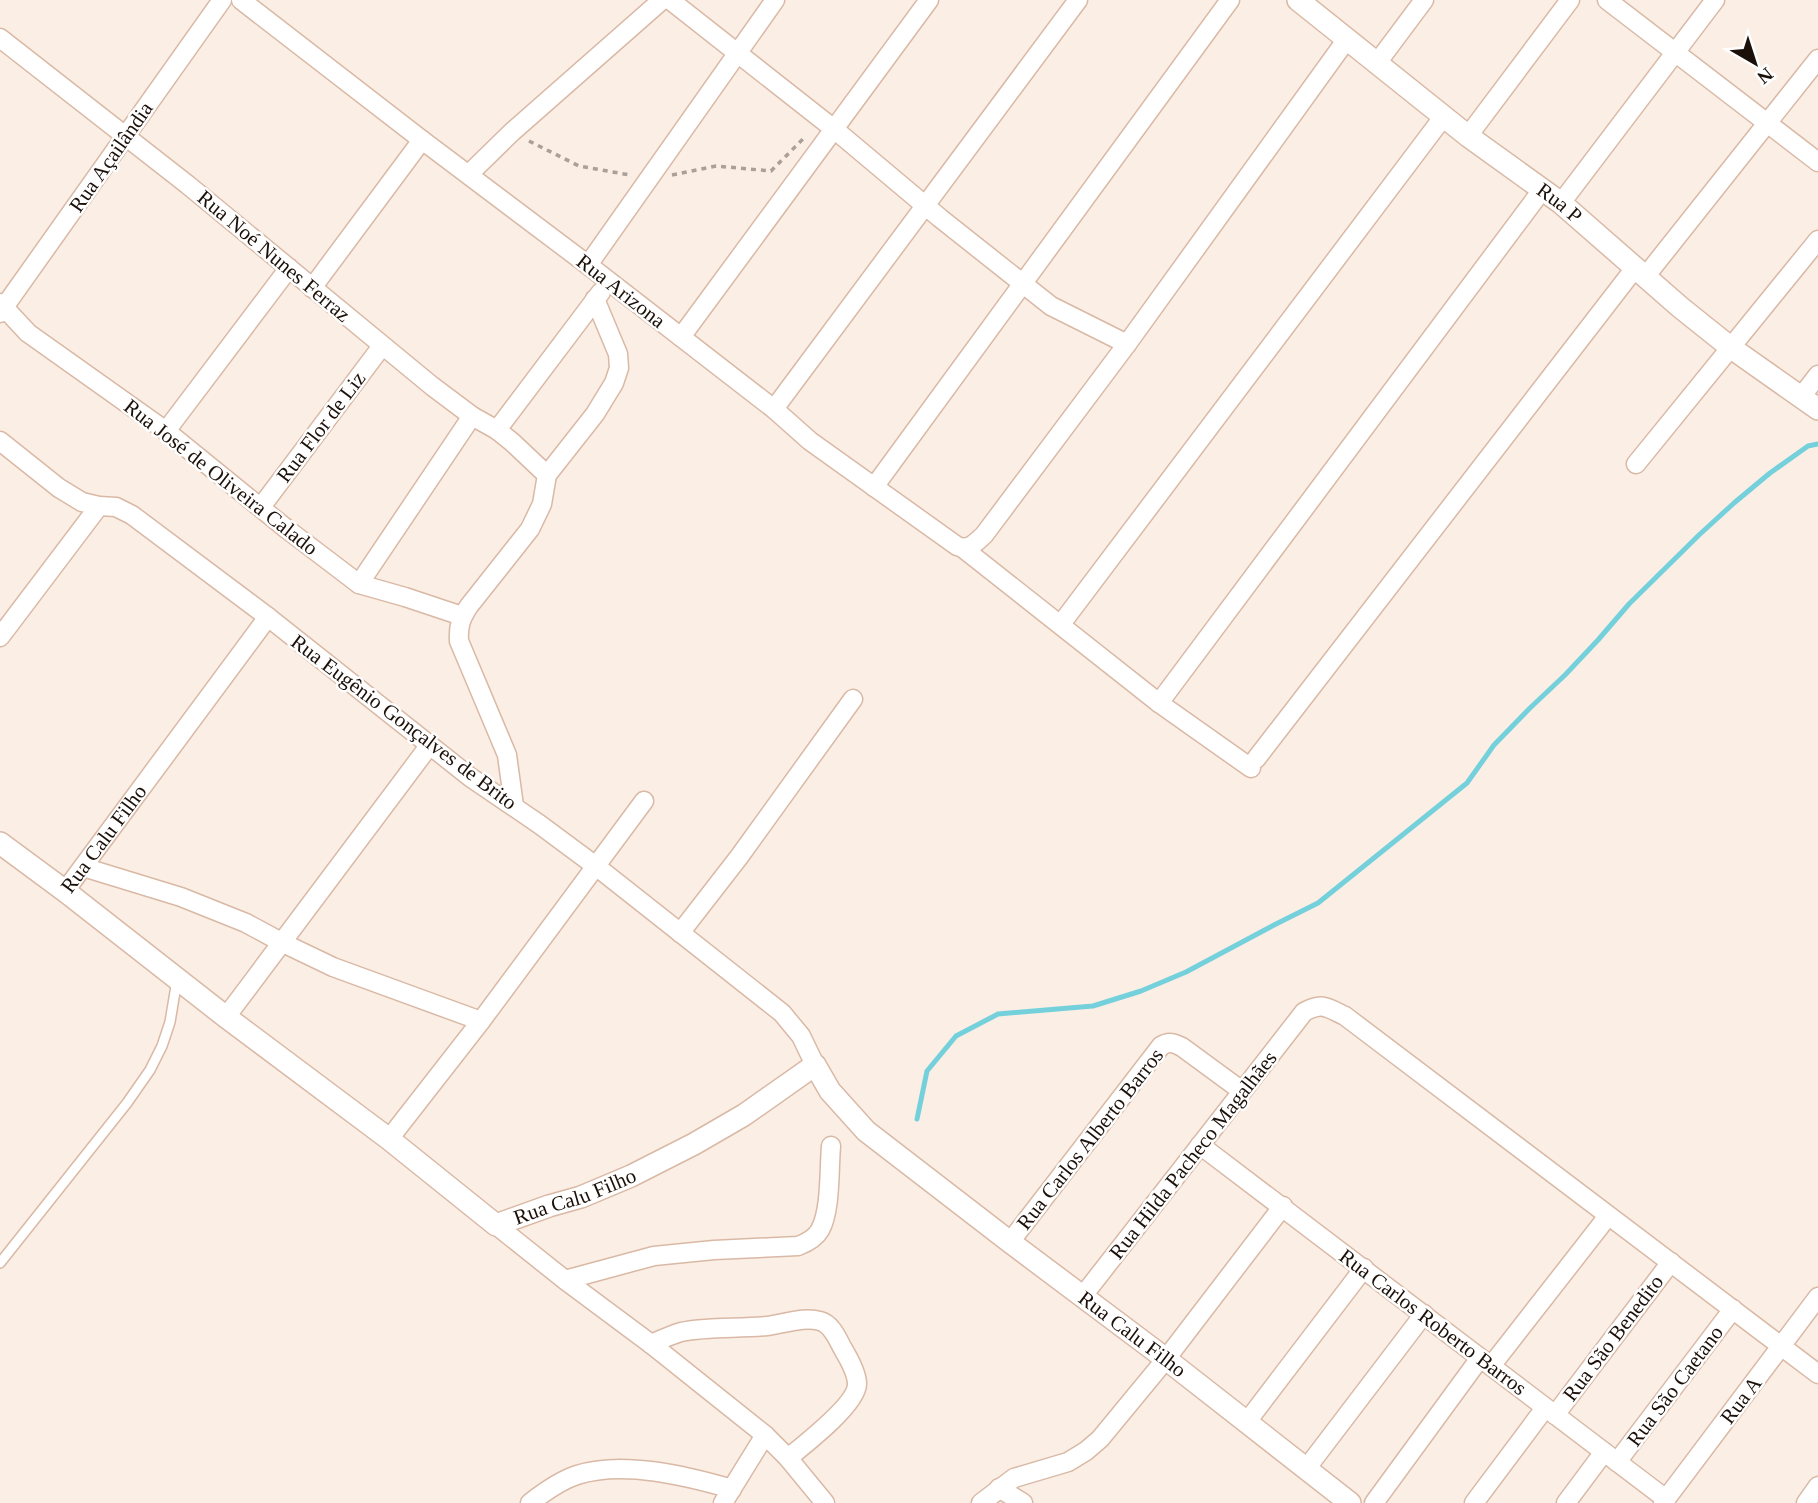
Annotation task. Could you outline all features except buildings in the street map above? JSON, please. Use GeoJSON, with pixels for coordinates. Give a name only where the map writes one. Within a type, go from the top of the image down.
{"type":"FeatureCollection","features":[{"type":"Feature","properties":{"kind":"street","name":"Rua Açailândia"},"geometry":{"type":"LineString","coordinates":[[1,308],[222,0]]}},
{"type":"Feature","properties":{"kind":"street","name":"Rua Arizona"},"geometry":{"type":"LineString","coordinates":[[241,0],[609,281],[774,409],[810,441],[964,549],[1159,703],[1254,764],[1640,273]]}},
{"type":"Feature","properties":{"kind":"street"},"geometry":{"type":"LineString","coordinates":[[469,174],[512,132],[662,0]]}},
{"type":"Feature","properties":{"kind":"street"},"geometry":{"type":"LineString","coordinates":[[670,0],[834,129],[1051,306],[1127,344]]}},
{"type":"Feature","properties":{"kind":"street"},"geometry":{"type":"LineString","coordinates":[[588,265],[775,0]]}},
{"type":"Feature","properties":{"kind":"street"},"geometry":{"type":"LineString","coordinates":[[681,337],[929,0]]}},
{"type":"Feature","properties":{"kind":"street"},"geometry":{"type":"LineString","coordinates":[[774,409],[1079,0]]}},
{"type":"Feature","properties":{"kind":"street"},"geometry":{"type":"LineString","coordinates":[[874,487],[1230,0]]}},
{"type":"Feature","properties":{"kind":"street","name":"Rua P"},"geometry":{"type":"LineString","coordinates":[[1298,0],[1468,136],[1561,204],[1730,346],[1810,403]]}},
{"type":"Feature","properties":{"kind":"street"},"geometry":{"type":"LineString","coordinates":[[1377,63],[1424,0]]}},
{"type":"Feature","properties":{"kind":"street"},"geometry":{"type":"LineString","coordinates":[[1468,136],[1570,0]]}},
{"type":"Feature","properties":{"kind":"street"},"geometry":{"type":"LineString","coordinates":[[1606,0],[1818,162]]}},
{"type":"Feature","properties":{"kind":"street"},"geometry":{"type":"LineString","coordinates":[[1561,204],[1715,0]]}},
{"type":"Feature","properties":{"kind":"street","name":"Rua Noé Nunes Ferraz"},"geometry":{"type":"LineString","coordinates":[[0,38],[126,136],[382,346],[472,416],[497,430],[547,475]]}},
{"type":"Feature","properties":{"kind":"street"},"geometry":{"type":"LineString","coordinates":[[964,549],[984,535],[1127,344],[1347,39]]}},
{"type":"Feature","properties":{"kind":"street"},"geometry":{"type":"LineString","coordinates":[[1640,273],[1769,123],[1818,59]]}},
{"type":"Feature","properties":{"kind":"street"},"geometry":{"type":"LineString","coordinates":[[1061,624],[1444,116]]}},
{"type":"Feature","properties":{"kind":"street"},"geometry":{"type":"LineString","coordinates":[[312,288],[422,140]]}},
{"type":"Feature","properties":{"kind":"street"},"geometry":{"type":"LineString","coordinates":[[1159,703],[1542,190]]}},
{"type":"Feature","properties":{"kind":"street"},"geometry":{"type":"LineString","coordinates":[[1636,464],[1818,240]]}},
{"type":"Feature","properties":{"kind":"street"},"geometry":{"type":"LineString","coordinates":[[166,431],[289,268]]}},
{"type":"Feature","properties":{"kind":"street"},"geometry":{"type":"LineString","coordinates":[[497,430],[609,281]]}},
{"type":"Feature","properties":{"kind":"street"},"geometry":{"type":"LineString","coordinates":[[514,806],[507,755],[459,641],[460,622],[530,529],[542,504],[547,475],[595,414],[614,383],[619,368],[618,354],[595,299]]}},
{"type":"Feature","properties":{"kind":"street","name":"Rua José de Oliveira Calado"},"geometry":{"type":"LineString","coordinates":[[1,308],[28,333],[166,431],[359,584],[405,597],[460,622]]}},
{"type":"Feature","properties":{"kind":"street","name":"Rua Flor de Liz"},"geometry":{"type":"LineString","coordinates":[[261,507],[382,346]]}},
{"type":"Feature","properties":{"kind":"street"},"geometry":{"type":"LineString","coordinates":[[1810,403],[1818,375]]}},
{"type":"Feature","properties":{"kind":"street"},"geometry":{"type":"LineString","coordinates":[[359,584],[472,416]]}},
{"type":"Feature","properties":{"kind":"street","name":"Rua Eugênio Gonçalves de Brito"},"geometry":{"type":"LineString","coordinates":[[0,441],[59,488],[82,502],[116,507],[132,515],[268,617],[429,746],[597,867],[782,1013],[801,1036],[815,1065]]}},
{"type":"Feature","properties":{"kind":"street"},"geometry":{"type":"LineString","coordinates":[[0,637],[99,506]]}},
{"type":"Feature","properties":{"kind":"street","name":"Rua Calu Filho"},"geometry":{"type":"LineString","coordinates":[[268,617],[65,891],[226,1017],[389,1139],[496,1225],[581,1197],[641,1171],[744,1115],[815,1065],[830,1091],[866,1131],[1350,1503]]}},
{"type":"Feature","properties":{"kind":"street"},"geometry":{"type":"LineString","coordinates":[[680,933],[739,857],[853,699]]}},
{"type":"Feature","properties":{"kind":"street"},"geometry":{"type":"LineString","coordinates":[[226,1017],[429,746]]}},
{"type":"Feature","properties":{"kind":"street"},"geometry":{"type":"LineString","coordinates":[[389,1139],[481,1021],[644,801]]}},
{"type":"Feature","properties":{"kind":"street"},"geometry":{"type":"LineString","coordinates":[[0,843],[65,891]]}},
{"type":"Feature","properties":{"kind":"street"},"geometry":{"type":"LineString","coordinates":[[83,867],[181,897],[246,923],[333,967],[481,1021]]}},
{"type":"Feature","properties":{"kind":"street","name":"Rua Hilda Pacheco Magalhães"},"geometry":{"type":"LineString","coordinates":[[1082,1297],[1304,1012],[1315,1006],[1327,1007],[1345,1016],[1608,1216]]}},
{"type":"Feature","properties":{"kind":"street","name":"Rua Carlos Alberto Barros"},"geometry":{"type":"LineString","coordinates":[[1010,1242],[1161,1046],[1174,1043],[1182,1047],[1242,1091]]}},
{"type":"Feature","properties":{"kind":"street","name":"Rua Carlos Roberto Barros"},"geometry":{"type":"LineString","coordinates":[[1200,1145],[1424,1314],[1664,1501]]}},
{"type":"Feature","properties":{"kind":"street"},"geometry":{"type":"LineString","coordinates":[[565,1280],[654,1256],[798,1246],[810,1241],[820,1231],[823,1222],[829,1189],[831,1146]]}},
{"type":"Feature","properties":{"kind":"street"},"geometry":{"type":"LineString","coordinates":[[981,1503],[1014,1478],[1068,1462],[1087,1451],[1100,1439],[1166,1359],[1283,1206]]}},
{"type":"Feature","properties":{"kind":"street"},"geometry":{"type":"LineString","coordinates":[[1374,1503],[1486,1362],[1608,1216],[1818,1374]]}},
{"type":"Feature","properties":{"kind":"street"},"geometry":{"type":"LineString","coordinates":[[496,1225],[765,1435],[825,1503]]}},
{"type":"Feature","properties":{"kind":"street","name":"Rua São Benedito"},"geometry":{"type":"LineString","coordinates":[[1474,1503],[1671,1262]]}},
{"type":"Feature","properties":{"kind":"street"},"geometry":{"type":"LineString","coordinates":[[1246,1423],[1364,1268]]}},
{"type":"Feature","properties":{"kind":"street","name":"Rua A"},"geometry":{"type":"LineString","coordinates":[[1664,1501],[1818,1297]]}},
{"type":"Feature","properties":{"kind":"street","name":"Rua São Caetano"},"geometry":{"type":"LineString","coordinates":[[1566,1503],[1610,1457],[1733,1309]]}},
{"type":"Feature","properties":{"kind":"street"},"geometry":{"type":"LineString","coordinates":[[1306,1469],[1424,1314]]}},
{"type":"Feature","properties":{"kind":"street"},"geometry":{"type":"LineString","coordinates":[[651,1344],[679,1333],[709,1329],[765,1326],[807,1320],[829,1325],[850,1362],[858,1387],[854,1396],[834,1418],[788,1458]]}},
{"type":"Feature","properties":{"kind":"street"},"geometry":{"type":"LineString","coordinates":[[530,1503],[575,1475],[608,1469],[652,1471],[692,1477],[726,1499],[765,1435]]}},
{"type":"Feature","properties":{"kind":"street"},"geometry":{"type":"LineString","coordinates":[[1805,1503],[1818,1486]]}},
{"type":"Feature","properties":{"kind":"street"},"geometry":{"type":"LineString","coordinates":[[999,1488],[1023,1503]]}},
{"type":"Feature","properties":{"kind":"lane"},"geometry":{"type":"LineString","coordinates":[[0,1263],[150,1070],[170,1023],[177,978]]}},
{"type":"Feature","properties":{"kind":"waterway"},"geometry":{"type":"LineString","coordinates":[[917,1119],[927,1071],[956,1036],[998,1014],[1093,1006],[1141,991],[1186,972],[1318,903],[1467,783],[1494,745],[1699,535],[1770,473],[1808,446],[1818,444]]}}]}
